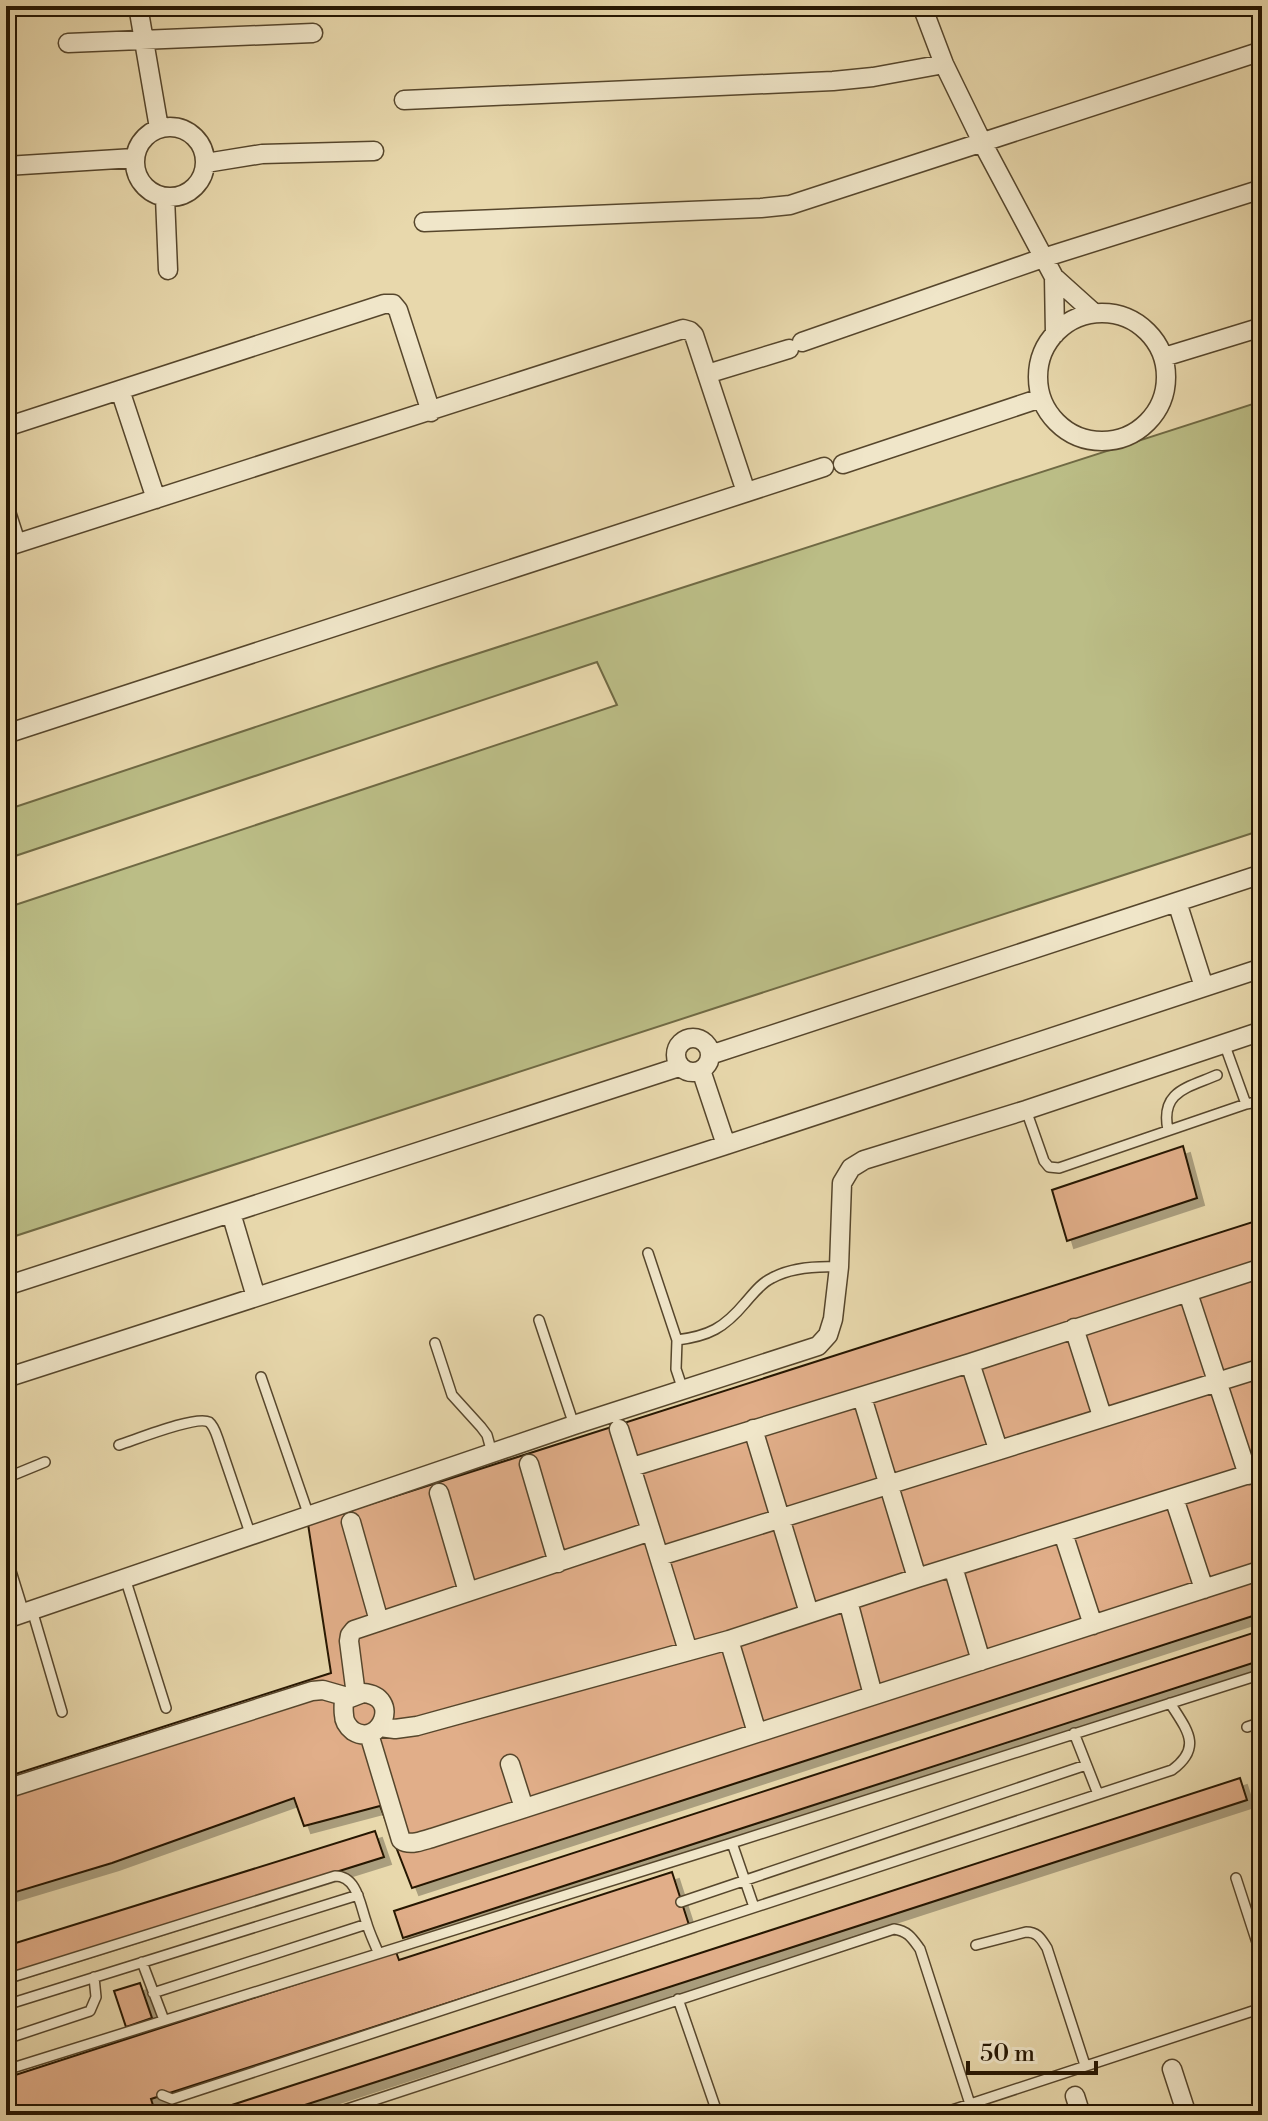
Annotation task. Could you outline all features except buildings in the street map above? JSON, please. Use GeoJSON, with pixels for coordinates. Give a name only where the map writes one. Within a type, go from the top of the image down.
{"type":"FeatureCollection","features":[{"type":"Feature","properties":{"kind":"street"},"geometry":{"type":"LineString","coordinates":[[138,6],[159,128]]}},
{"type":"Feature","properties":{"kind":"street"},"geometry":{"type":"LineString","coordinates":[[922,6],[944,64],[1043,258],[1054,277],[1094,313]]}},
{"type":"Feature","properties":{"kind":"street"},"geometry":{"type":"LineString","coordinates":[[68,43],[313,33]]}},
{"type":"Feature","properties":{"kind":"street"},"geometry":{"type":"LineString","coordinates":[[424,222],[790,205],[1262,51]]}},
{"type":"Feature","properties":{"kind":"street"},"geometry":{"type":"LineString","coordinates":[[404,100],[833,81],[944,64]]}},
{"type":"Feature","properties":{"kind":"street"},"geometry":{"type":"LineString","coordinates":[[172,126],[196,138],[206,163],[197,185],[188,193],[165,197],[152,193],[141,184],[135,172],[134,158],[138,145],[147,134],[172,126]]}},
{"type":"Feature","properties":{"kind":"street"},"geometry":{"type":"LineString","coordinates":[[206,163],[262,154],[374,151]]}},
{"type":"Feature","properties":{"kind":"street"},"geometry":{"type":"LineString","coordinates":[[6,166],[134,158]]}},
{"type":"Feature","properties":{"kind":"street"},"geometry":{"type":"LineString","coordinates":[[707,374],[1043,258],[1262,189]]}},
{"type":"Feature","properties":{"kind":"street"},"geometry":{"type":"LineString","coordinates":[[165,197],[168,270]]}},
{"type":"Feature","properties":{"kind":"street"},"geometry":{"type":"LineString","coordinates":[[1054,277],[1055,334]]}},
{"type":"Feature","properties":{"kind":"street"},"geometry":{"type":"LineString","coordinates":[[6,427],[384,304],[393,304],[398,310],[431,412]]}},
{"type":"Feature","properties":{"kind":"street"},"geometry":{"type":"LineString","coordinates":[[1094,313],[1112,313],[1144,328],[1156,341],[1164,357],[1167,375],[1165,393],[1158,410],[1146,424],[1114,440],[1096,441],[1078,437],[1062,428],[1041,398],[1038,376],[1042,353],[1055,334],[1073,320],[1094,313]]}},
{"type":"Feature","properties":{"kind":"street"},"geometry":{"type":"LineString","coordinates":[[1164,357],[1262,327]]}},
{"type":"Feature","properties":{"kind":"street"},"geometry":{"type":"LineString","coordinates":[[6,512],[11,545],[683,329],[694,335],[746,492]]}},
{"type":"Feature","properties":{"kind":"street"},"geometry":{"type":"LineString","coordinates":[[120,390],[156,499]]}},
{"type":"Feature","properties":{"kind":"street"},"geometry":{"type":"LineString","coordinates":[[6,734],[1041,398]]}},
{"type":"Feature","properties":{"kind":"street"},"geometry":{"type":"LineString","coordinates":[[726,1145],[706,1063],[707,1045],[700,1039],[686,1038],[675,1051],[679,1067],[687,1072],[706,1063],[1262,874]]}},
{"type":"Feature","properties":{"kind":"street"},"geometry":{"type":"LineString","coordinates":[[1177,902],[1204,987]]}},
{"type":"Feature","properties":{"kind":"street"},"geometry":{"type":"LineString","coordinates":[[6,1378],[1262,968]]}},
{"type":"Feature","properties":{"kind":"street"},"geometry":{"type":"LineString","coordinates":[[20,1614],[574,1425],[818,1346],[828,1335],[833,1319],[839,1267],[842,1183],[851,1168],[864,1160],[1262,1031]]}},
{"type":"Feature","properties":{"kind":"street"},"geometry":{"type":"LineString","coordinates":[[6,1286],[679,1067]]}},
{"type":"Feature","properties":{"kind":"street"},"geometry":{"type":"LineString","coordinates":[[231,1213],[256,1297]]}},
{"type":"Feature","properties":{"kind":"street"},"geometry":{"type":"LineString","coordinates":[[632,1467],[970,1363],[1262,1268]]}},
{"type":"Feature","properties":{"kind":"street"},"geometry":{"type":"LineString","coordinates":[[651,1531],[354,1630],[349,1641],[350,1695],[343,1717],[346,1723],[355,1732],[417,1726],[729,1640],[1255,1472],[1215,1381],[1188,1293]]}},
{"type":"Feature","properties":{"kind":"street"},"geometry":{"type":"LineString","coordinates":[[1074,1328],[1102,1416]]}},
{"type":"Feature","properties":{"kind":"street"},"geometry":{"type":"LineString","coordinates":[[970,1363],[998,1449]]}},
{"type":"Feature","properties":{"kind":"street"},"geometry":{"type":"LineString","coordinates":[[660,1556],[1262,1368]]}},
{"type":"Feature","properties":{"kind":"street"},"geometry":{"type":"LineString","coordinates":[[862,1397],[917,1578]]}},
{"type":"Feature","properties":{"kind":"street"},"geometry":{"type":"LineString","coordinates":[[619,1429],[688,1651]]}},
{"type":"Feature","properties":{"kind":"street"},"geometry":{"type":"LineString","coordinates":[[753,1429],[809,1613]]}},
{"type":"Feature","properties":{"kind":"street"},"geometry":{"type":"LineString","coordinates":[[529,1464],[558,1563]]}},
{"type":"Feature","properties":{"kind":"street"},"geometry":{"type":"LineString","coordinates":[[439,1493],[468,1592]]}},
{"type":"Feature","properties":{"kind":"street"},"geometry":{"type":"LineString","coordinates":[[1174,1498],[1204,1589]]}},
{"type":"Feature","properties":{"kind":"street"},"geometry":{"type":"LineString","coordinates":[[351,1522],[379,1621]]}},
{"type":"Feature","properties":{"kind":"street"},"geometry":{"type":"LineString","coordinates":[[1063,1533],[1093,1625]]}},
{"type":"Feature","properties":{"kind":"street"},"geometry":{"type":"LineString","coordinates":[[953,1567],[981,1661]]}},
{"type":"Feature","properties":{"kind":"street"},"geometry":{"type":"LineString","coordinates":[[6,1789],[312,1691],[370,1694],[381,1701],[385,1714],[374,1730],[401,1840],[406,1843],[432,1838],[1262,1570]]}},
{"type":"Feature","properties":{"kind":"street"},"geometry":{"type":"LineString","coordinates":[[848,1601],[873,1695]]}},
{"type":"Feature","properties":{"kind":"street"},"geometry":{"type":"LineString","coordinates":[[729,1640],[757,1733]]}},
{"type":"Feature","properties":{"kind":"street"},"geometry":{"type":"LineString","coordinates":[[510,1764],[524,1808]]}},
{"type":"Feature","properties":{"kind":"street"},"geometry":{"type":"LineString","coordinates":[[1172,2069],[1187,2115]]}},
{"type":"Feature","properties":{"kind":"street"},"geometry":{"type":"LineString","coordinates":[[1075,2096],[1081,2115]]}},
{"type":"Feature","properties":{"kind":"lane"},"geometry":{"type":"LineString","coordinates":[[1224,1043],[1246,1104]]}},
{"type":"Feature","properties":{"kind":"lane"},"geometry":{"type":"LineString","coordinates":[[1168,1130],[1165,1117],[1171,1098],[1217,1075]]}},
{"type":"Feature","properties":{"kind":"lane"},"geometry":{"type":"LineString","coordinates":[[1026,1110],[1044,1161],[1049,1167],[1059,1168],[1246,1104],[1257,1102],[1262,1106]]}},
{"type":"Feature","properties":{"kind":"lane"},"geometry":{"type":"LineString","coordinates":[[648,1253],[677,1340],[676,1369],[683,1390]]}},
{"type":"Feature","properties":{"kind":"lane"},"geometry":{"type":"LineString","coordinates":[[677,1340],[698,1338],[726,1324],[757,1289],[773,1277],[817,1266],[839,1267]]}},
{"type":"Feature","properties":{"kind":"lane"},"geometry":{"type":"LineString","coordinates":[[539,1320],[574,1425]]}},
{"type":"Feature","properties":{"kind":"lane"},"geometry":{"type":"LineString","coordinates":[[435,1343],[452,1395],[487,1435],[492,1453]]}},
{"type":"Feature","properties":{"kind":"lane"},"geometry":{"type":"LineString","coordinates":[[261,1377],[309,1516]]}},
{"type":"Feature","properties":{"kind":"lane"},"geometry":{"type":"LineString","coordinates":[[119,1445],[197,1420],[212,1425],[251,1536]]}},
{"type":"Feature","properties":{"kind":"lane"},"geometry":{"type":"LineString","coordinates":[[6,1478],[45,1462]]}},
{"type":"Feature","properties":{"kind":"lane"},"geometry":{"type":"LineString","coordinates":[[6,1555],[20,1614],[62,1712]]}},
{"type":"Feature","properties":{"kind":"lane"},"geometry":{"type":"LineString","coordinates":[[125,1578],[166,1708]]}},
{"type":"Feature","properties":{"kind":"lane"},"geometry":{"type":"LineString","coordinates":[[6,2070],[140,2032],[164,2020],[1262,1674]]}},
{"type":"Feature","properties":{"kind":"lane"},"geometry":{"type":"LineString","coordinates":[[162,2095],[172,2099],[1172,1770],[1185,1760],[1189,1741],[1185,1727],[1170,1703]]}},
{"type":"Feature","properties":{"kind":"lane"},"geometry":{"type":"LineString","coordinates":[[1247,1727],[1262,1722]]}},
{"type":"Feature","properties":{"kind":"lane"},"geometry":{"type":"LineString","coordinates":[[1074,1733],[1098,1794]]}},
{"type":"Feature","properties":{"kind":"lane"},"geometry":{"type":"LineString","coordinates":[[681,1902],[1086,1765]]}},
{"type":"Feature","properties":{"kind":"lane"},"geometry":{"type":"LineString","coordinates":[[732,1843],[754,1907]]}},
{"type":"Feature","properties":{"kind":"lane"},"geometry":{"type":"LineString","coordinates":[[6,1979],[327,1877],[343,1876],[351,1882],[378,1952]]}},
{"type":"Feature","properties":{"kind":"lane"},"geometry":{"type":"LineString","coordinates":[[1236,1878],[1262,1958]]}},
{"type":"Feature","properties":{"kind":"lane"},"geometry":{"type":"LineString","coordinates":[[6,2005],[358,1895]]}},
{"type":"Feature","properties":{"kind":"lane"},"geometry":{"type":"LineString","coordinates":[[491,1919],[494,1930]]}},
{"type":"Feature","properties":{"kind":"lane"},"geometry":{"type":"LineString","coordinates":[[153,1993],[367,1924]]}},
{"type":"Feature","properties":{"kind":"lane"},"geometry":{"type":"LineString","coordinates":[[329,2115],[894,1929],[903,1930],[911,1936],[920,1949],[970,2104]]}},
{"type":"Feature","properties":{"kind":"lane"},"geometry":{"type":"LineString","coordinates":[[976,1945],[1026,1932],[1034,1932],[1040,1937],[1047,1948],[1085,2065]]}},
{"type":"Feature","properties":{"kind":"lane"},"geometry":{"type":"LineString","coordinates":[[142,1962],[164,2020]]}},
{"type":"Feature","properties":{"kind":"lane"},"geometry":{"type":"LineString","coordinates":[[6,2039],[90,2011],[96,1997],[94,1977]]}},
{"type":"Feature","properties":{"kind":"lane"},"geometry":{"type":"LineString","coordinates":[[678,1999],[718,2115]]}},
{"type":"Feature","properties":{"kind":"lane"},"geometry":{"type":"LineString","coordinates":[[937,2115],[1262,2008]]}},
{"type":"Feature","properties":{"kind":"green space"},"geometry":{"type":"Polygon","coordinates":[[[1262,401],[1262,830],[6,1239],[6,908],[617,705],[597,662],[6,859],[6,810],[439,666],[1262,401]]]}}]}
